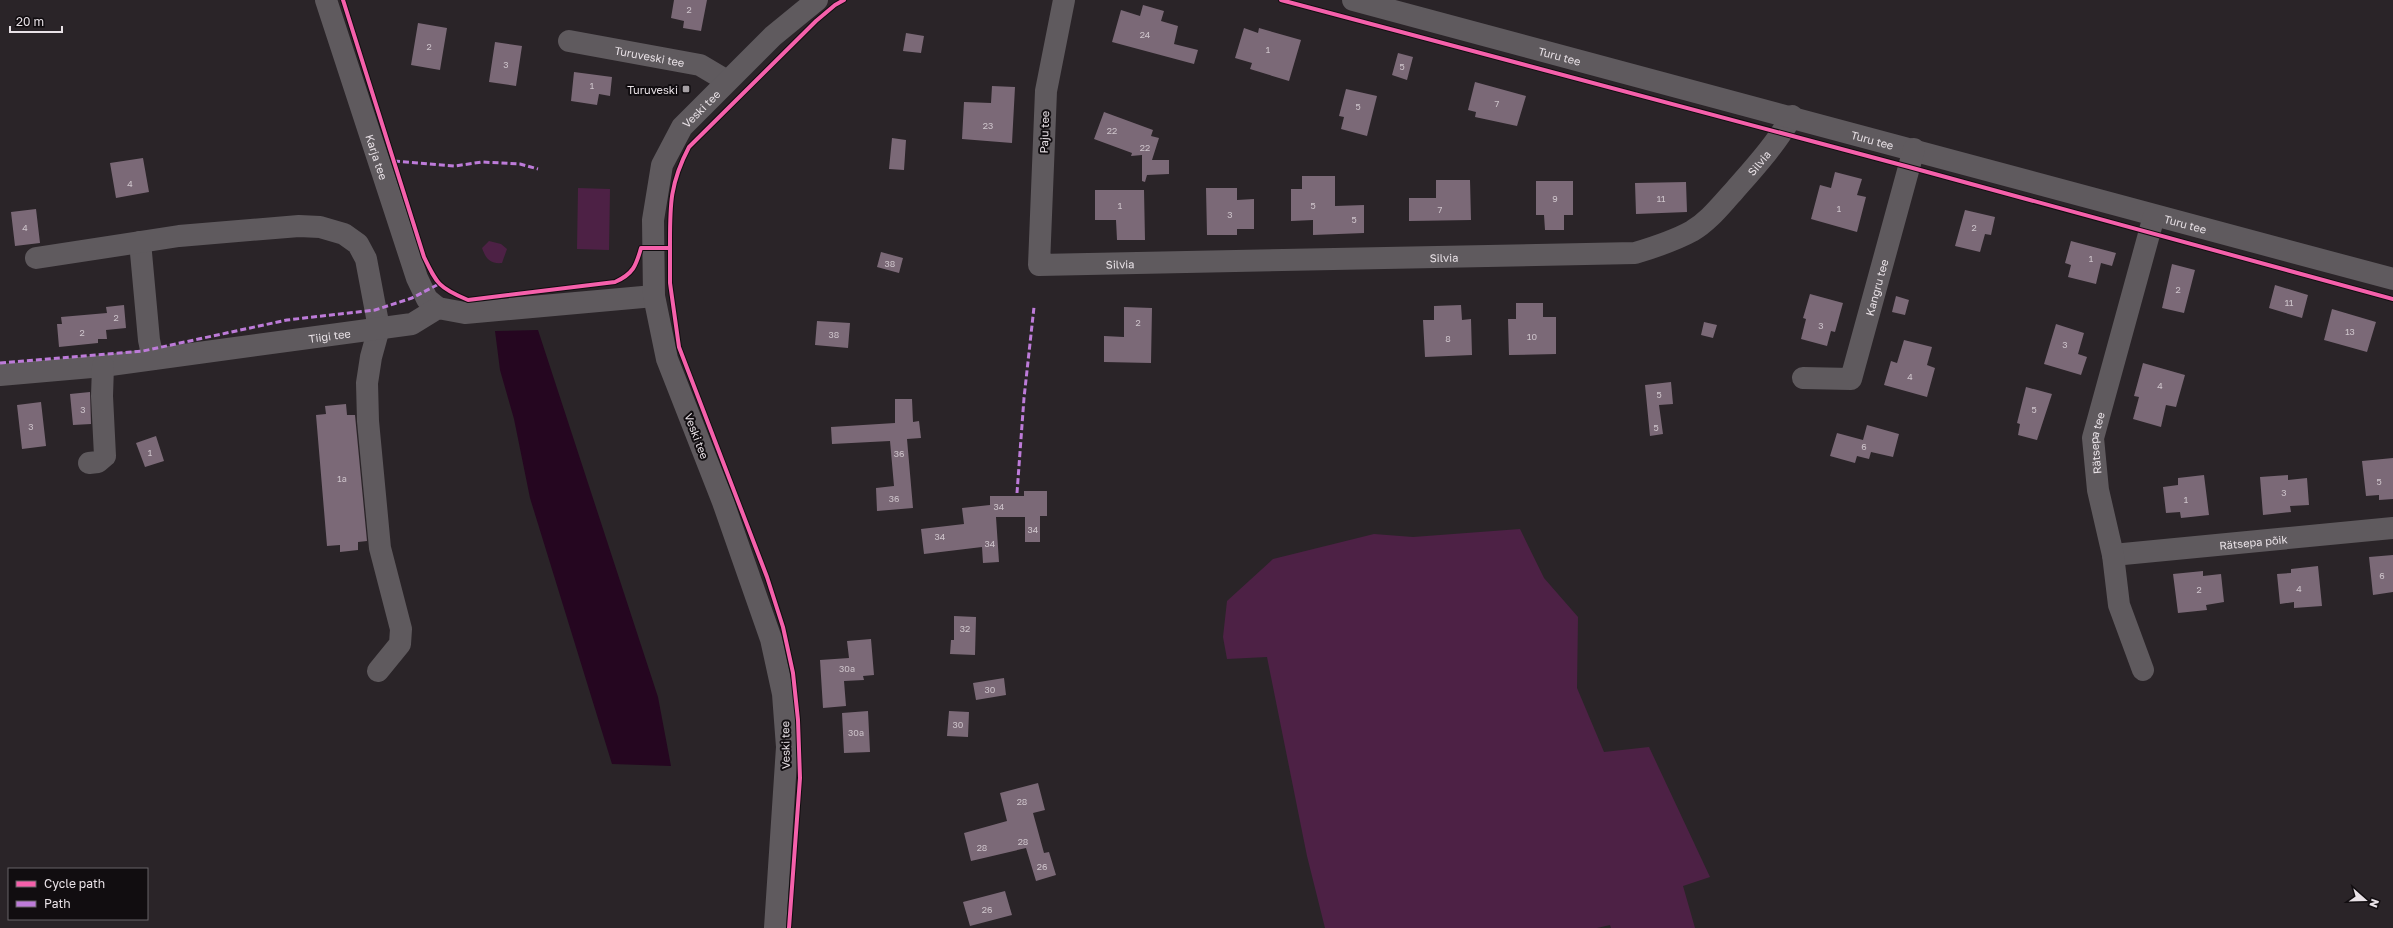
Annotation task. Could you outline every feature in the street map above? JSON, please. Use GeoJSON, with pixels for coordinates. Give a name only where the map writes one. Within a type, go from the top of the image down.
{"type":"FeatureCollection","features":[{"type":"Feature","properties":{"kind":"street","name":"Karja tee"},"geometry":{"type":"LineString","coordinates":[[326,0],[417,278],[427,299],[438,308]]}},
{"type":"Feature","properties":{"kind":"street","name":"Paju tee"},"geometry":{"type":"LineString","coordinates":[[1038,265],[1046,91],[1064,0]]}},
{"type":"Feature","properties":{"kind":"street","name":"Turu tee"},"geometry":{"type":"LineString","coordinates":[[1353,0],[1792,116],[2154,216],[2393,279]]}},
{"type":"Feature","properties":{"kind":"street","name":"Veski tee"},"geometry":{"type":"LineString","coordinates":[[775,928],[786,748],[783,694],[768,632],[723,502],[668,359],[654,296],[653,220],[662,166],[682,127],[727,80],[773,36],[824,4]]}},
{"type":"Feature","properties":{"kind":"street","name":"Turuveski tee"},"geometry":{"type":"LineString","coordinates":[[569,41],[700,65],[727,80]]}},
{"type":"Feature","properties":{"kind":"street","name":"Silvia"},"geometry":{"type":"LineString","coordinates":[[1038,265],[1635,253],[1672,241],[1694,230],[1710,218],[1764,157],[1782,134],[1792,116]]}},
{"type":"Feature","properties":{"kind":"street","name":"Kangru tee"},"geometry":{"type":"LineString","coordinates":[[1803,378],[1851,379],[1914,149]]}},
{"type":"Feature","properties":{"kind":"street","name":"Rätsepa tee"},"geometry":{"type":"LineString","coordinates":[[2143,670],[2119,605],[2113,555],[2098,490],[2093,438],[2154,216]]}},
{"type":"Feature","properties":{"kind":"street"},"geometry":{"type":"LineString","coordinates":[[36,258],[231,230],[299,226],[320,227],[344,234],[358,244],[366,259],[379,328],[371,357],[367,383],[368,421],[380,548],[401,629],[400,644],[378,671]]}},
{"type":"Feature","properties":{"kind":"street"},"geometry":{"type":"LineString","coordinates":[[140,242],[149,340],[153,359]]}},
{"type":"Feature","properties":{"kind":"street"},"geometry":{"type":"LineString","coordinates":[[438,308],[465,313],[654,296]]}},
{"type":"Feature","properties":{"kind":"street","name":"Tiigi tee"},"geometry":{"type":"LineString","coordinates":[[0,375],[103,366],[412,324],[438,308]]}},
{"type":"Feature","properties":{"kind":"street"},"geometry":{"type":"LineString","coordinates":[[89,463],[98,462],[104,456],[102,396],[103,366]]}},
{"type":"Feature","properties":{"kind":"street","name":"Rätsepa põik"},"geometry":{"type":"LineString","coordinates":[[2113,555],[2393,528]]}},
{"type":"Feature","properties":{"kind":"path"},"geometry":{"type":"LineString","coordinates":[[824,4],[844,0]]}},
{"type":"Feature","properties":{"kind":"shaded area"},"geometry":{"type":"Polygon","coordinates":[[[578,188],[610,189],[609,250],[577,249],[578,188]]]}},
{"type":"Feature","properties":{"kind":"shaded area"},"geometry":{"type":"Polygon","coordinates":[[[489,241],[501,244],[507,249],[502,263],[491,262],[485,255],[482,248],[489,241]]]}},
{"type":"Feature","properties":{"kind":"shaded area"},"geometry":{"type":"Polygon","coordinates":[[[538,330],[658,697],[671,766],[612,764],[530,498],[514,419],[500,370],[495,331],[538,330]]]}},
{"type":"Feature","properties":{"kind":"shaded area"},"geometry":{"type":"Polygon","coordinates":[[[1520,529],[1544,578],[1578,617],[1577,688],[1604,752],[1649,747],[1710,877],[1683,886],[1695,928],[1611,928],[1610,925],[1597,928],[1325,928],[1307,856],[1267,657],[1227,659],[1223,637],[1227,601],[1273,559],[1374,534],[1413,537],[1520,529]]]}},
{"type":"Feature","properties":{"kind":"building"},"geometry":{"type":"Polygon","coordinates":[[[674,0],[707,0],[701,31],[683,28],[684,21],[671,18],[674,0]]]}},
{"type":"Feature","properties":{"kind":"building"},"geometry":{"type":"Polygon","coordinates":[[[1143,5],[1164,11],[1161,21],[1178,26],[1174,44],[1198,50],[1194,64],[1112,42],[1121,10],[1140,16],[1143,5]]]}},
{"type":"Feature","properties":{"kind":"building"},"geometry":{"type":"Polygon","coordinates":[[[418,23],[447,28],[440,70],[411,65],[418,23]]]}},
{"type":"Feature","properties":{"kind":"building"},"geometry":{"type":"Polygon","coordinates":[[[1244,28],[1258,33],[1259,28],[1301,40],[1289,81],[1250,69],[1252,63],[1235,58],[1244,28]]]}},
{"type":"Feature","properties":{"kind":"building"},"geometry":{"type":"Polygon","coordinates":[[[906,33],[924,36],[921,53],[903,51],[906,33]]]}},
{"type":"Feature","properties":{"kind":"building"},"geometry":{"type":"Polygon","coordinates":[[[495,42],[522,46],[516,86],[489,82],[495,42]]]}},
{"type":"Feature","properties":{"kind":"building"},"geometry":{"type":"Polygon","coordinates":[[[1398,53],[1413,57],[1407,80],[1392,75],[1398,53]]]}},
{"type":"Feature","properties":{"kind":"building"},"geometry":{"type":"Polygon","coordinates":[[[574,72],[612,77],[610,96],[599,94],[597,105],[571,101],[574,72]]]}},
{"type":"Feature","properties":{"kind":"building"},"geometry":{"type":"Polygon","coordinates":[[[1475,82],[1526,96],[1517,126],[1475,117],[1476,112],[1468,110],[1475,82]]]}},
{"type":"Feature","properties":{"kind":"building"},"geometry":{"type":"Polygon","coordinates":[[[992,86],[1015,87],[1012,143],[962,139],[964,102],[991,103],[992,86]]]}},
{"type":"Feature","properties":{"kind":"building"},"geometry":{"type":"Polygon","coordinates":[[[1346,89],[1377,96],[1367,136],[1341,129],[1344,117],[1339,116],[1346,89]]]}},
{"type":"Feature","properties":{"kind":"building"},"geometry":{"type":"Polygon","coordinates":[[[1104,112],[1153,130],[1151,136],[1159,138],[1152,160],[1169,160],[1169,174],[1147,175],[1145,182],[1142,181],[1142,155],[1131,156],[1132,153],[1094,139],[1104,112]]]}},
{"type":"Feature","properties":{"kind":"building"},"geometry":{"type":"Polygon","coordinates":[[[892,138],[906,140],[904,170],[889,169],[892,138]]]}},
{"type":"Feature","properties":{"kind":"building"},"geometry":{"type":"Polygon","coordinates":[[[143,158],[149,192],[116,198],[110,163],[143,158]]]}},
{"type":"Feature","properties":{"kind":"building"},"geometry":{"type":"Polygon","coordinates":[[[1835,172],[1862,179],[1857,195],[1866,197],[1857,232],[1811,219],[1820,185],[1831,188],[1835,172]]]}},
{"type":"Feature","properties":{"kind":"building"},"geometry":{"type":"Polygon","coordinates":[[[1302,176],[1335,176],[1335,206],[1364,205],[1364,233],[1313,235],[1313,220],[1291,221],[1291,189],[1302,189],[1302,176]]]}},
{"type":"Feature","properties":{"kind":"building"},"geometry":{"type":"Polygon","coordinates":[[[1436,180],[1470,180],[1471,220],[1409,221],[1409,198],[1436,198],[1436,180]]]}},
{"type":"Feature","properties":{"kind":"building"},"geometry":{"type":"Polygon","coordinates":[[[1536,181],[1573,181],[1573,215],[1564,215],[1564,230],[1545,230],[1544,215],[1536,215],[1536,181]]]}},
{"type":"Feature","properties":{"kind":"building"},"geometry":{"type":"Polygon","coordinates":[[[1686,182],[1687,212],[1636,214],[1635,183],[1686,182]]]}},
{"type":"Feature","properties":{"kind":"building"},"geometry":{"type":"Polygon","coordinates":[[[1206,188],[1237,188],[1237,200],[1254,199],[1254,229],[1237,229],[1237,235],[1207,235],[1206,188]]]}},
{"type":"Feature","properties":{"kind":"building"},"geometry":{"type":"Polygon","coordinates":[[[1095,190],[1144,190],[1145,240],[1117,240],[1116,220],[1095,220],[1095,190]]]}},
{"type":"Feature","properties":{"kind":"building"},"geometry":{"type":"Polygon","coordinates":[[[36,209],[40,243],[15,246],[11,212],[36,209]]]}},
{"type":"Feature","properties":{"kind":"building"},"geometry":{"type":"Polygon","coordinates":[[[1965,210],[1995,217],[1991,235],[1985,234],[1980,252],[1955,246],[1965,210]]]}},
{"type":"Feature","properties":{"kind":"building"},"geometry":{"type":"Polygon","coordinates":[[[2071,241],[2116,253],[2112,266],[2101,263],[2096,284],[2068,277],[2071,265],[2065,263],[2071,241]]]}},
{"type":"Feature","properties":{"kind":"building"},"geometry":{"type":"Polygon","coordinates":[[[881,252],[903,258],[899,273],[877,267],[881,252]]]}},
{"type":"Feature","properties":{"kind":"building"},"geometry":{"type":"Polygon","coordinates":[[[2172,264],[2195,270],[2184,313],[2162,308],[2172,264]]]}},
{"type":"Feature","properties":{"kind":"building"},"geometry":{"type":"Polygon","coordinates":[[[2275,285],[2308,295],[2302,318],[2269,308],[2275,285]]]}},
{"type":"Feature","properties":{"kind":"building"},"geometry":{"type":"Polygon","coordinates":[[[1810,294],[1843,303],[1835,332],[1831,331],[1827,346],[1801,339],[1806,319],[1803,318],[1810,294]]]}},
{"type":"Feature","properties":{"kind":"building"},"geometry":{"type":"Polygon","coordinates":[[[1896,296],[1909,300],[1905,315],[1892,312],[1896,296]]]}},
{"type":"Feature","properties":{"kind":"building"},"geometry":{"type":"Polygon","coordinates":[[[1516,303],[1543,303],[1543,317],[1556,317],[1556,354],[1509,355],[1508,319],[1516,319],[1516,303]]]}},
{"type":"Feature","properties":{"kind":"building"},"geometry":{"type":"Polygon","coordinates":[[[124,305],[126,328],[106,330],[107,339],[98,339],[98,343],[59,347],[57,324],[62,324],[61,317],[107,313],[106,307],[124,305]]]}},
{"type":"Feature","properties":{"kind":"building"},"geometry":{"type":"Polygon","coordinates":[[[1461,305],[1462,320],[1471,319],[1472,355],[1425,357],[1423,320],[1434,320],[1434,306],[1461,305]]]}},
{"type":"Feature","properties":{"kind":"building"},"geometry":{"type":"Polygon","coordinates":[[[1124,307],[1152,308],[1151,363],[1104,362],[1104,336],[1124,337],[1124,307]]]}},
{"type":"Feature","properties":{"kind":"building"},"geometry":{"type":"Polygon","coordinates":[[[2332,309],[2376,322],[2367,352],[2324,340],[2332,309]]]}},
{"type":"Feature","properties":{"kind":"building"},"geometry":{"type":"Polygon","coordinates":[[[817,321],[850,323],[848,348],[815,345],[817,321]]]}},
{"type":"Feature","properties":{"kind":"building"},"geometry":{"type":"Polygon","coordinates":[[[1704,322],[1717,325],[1713,338],[1701,335],[1704,322]]]}},
{"type":"Feature","properties":{"kind":"building"},"geometry":{"type":"Polygon","coordinates":[[[2056,324],[2084,333],[2078,354],[2087,357],[2081,375],[2044,364],[2056,324]]]}},
{"type":"Feature","properties":{"kind":"building"},"geometry":{"type":"Polygon","coordinates":[[[1904,340],[1932,347],[1927,365],[1935,368],[1927,397],[1884,385],[1891,361],[1897,363],[1904,340]]]}},
{"type":"Feature","properties":{"kind":"building"},"geometry":{"type":"Polygon","coordinates":[[[2143,363],[2185,375],[2176,407],[2166,405],[2161,427],[2133,419],[2139,397],[2134,396],[2143,363]]]}},
{"type":"Feature","properties":{"kind":"building"},"geometry":{"type":"Polygon","coordinates":[[[1671,382],[1673,404],[1659,405],[1663,434],[1650,436],[1645,385],[1671,382]]]}},
{"type":"Feature","properties":{"kind":"building"},"geometry":{"type":"Polygon","coordinates":[[[2026,387],[2052,394],[2037,440],[2018,435],[2020,424],[2017,423],[2026,387]]]}},
{"type":"Feature","properties":{"kind":"building"},"geometry":{"type":"Polygon","coordinates":[[[90,392],[91,424],[73,425],[70,394],[90,392]]]}},
{"type":"Feature","properties":{"kind":"building"},"geometry":{"type":"Polygon","coordinates":[[[895,399],[912,399],[913,422],[919,421],[921,438],[907,439],[913,508],[877,511],[876,488],[894,486],[890,441],[832,444],[831,427],[895,423],[895,399]]]}},
{"type":"Feature","properties":{"kind":"building"},"geometry":{"type":"Polygon","coordinates":[[[41,402],[46,446],[22,449],[17,405],[41,402]]]}},
{"type":"Feature","properties":{"kind":"building"},"geometry":{"type":"Polygon","coordinates":[[[346,404],[347,415],[355,415],[367,541],[358,542],[358,550],[340,552],[340,545],[327,546],[316,415],[326,414],[325,406],[346,404]]]}},
{"type":"Feature","properties":{"kind":"building"},"geometry":{"type":"Polygon","coordinates":[[[1867,425],[1899,434],[1893,457],[1871,452],[1869,459],[1857,456],[1855,463],[1830,456],[1837,433],[1863,440],[1867,425]]]}},
{"type":"Feature","properties":{"kind":"building"},"geometry":{"type":"Polygon","coordinates":[[[156,436],[164,461],[145,467],[136,443],[156,436]]]}},
{"type":"Feature","properties":{"kind":"building"},"geometry":{"type":"Polygon","coordinates":[[[2393,458],[2393,499],[2379,500],[2379,495],[2366,496],[2362,461],[2393,458]]]}},
{"type":"Feature","properties":{"kind":"building"},"geometry":{"type":"Polygon","coordinates":[[[2204,475],[2209,515],[2181,518],[2180,512],[2166,513],[2163,487],[2178,485],[2178,478],[2204,475]]]}},
{"type":"Feature","properties":{"kind":"building"},"geometry":{"type":"Polygon","coordinates":[[[2288,475],[2288,480],[2307,478],[2309,505],[2290,506],[2291,512],[2263,515],[2260,477],[2288,475]]]}},
{"type":"Feature","properties":{"kind":"building"},"geometry":{"type":"Polygon","coordinates":[[[1024,491],[1047,491],[1047,516],[1040,516],[1040,542],[1025,542],[1025,517],[996,517],[999,562],[983,563],[982,547],[924,554],[921,529],[964,524],[962,508],[990,505],[990,496],[1024,496],[1024,491]]]}},
{"type":"Feature","properties":{"kind":"building"},"geometry":{"type":"Polygon","coordinates":[[[2393,555],[2393,592],[2373,595],[2369,557],[2393,555]]]}},
{"type":"Feature","properties":{"kind":"building"},"geometry":{"type":"Polygon","coordinates":[[[2318,566],[2322,606],[2294,608],[2294,602],[2280,604],[2277,574],[2291,573],[2291,569],[2318,566]]]}},
{"type":"Feature","properties":{"kind":"building"},"geometry":{"type":"Polygon","coordinates":[[[2203,571],[2203,576],[2221,574],[2224,602],[2206,605],[2207,610],[2178,613],[2173,574],[2203,571]]]}},
{"type":"Feature","properties":{"kind":"building"},"geometry":{"type":"Polygon","coordinates":[[[954,616],[976,617],[975,655],[950,654],[951,640],[954,640],[954,616]]]}},
{"type":"Feature","properties":{"kind":"building"},"geometry":{"type":"Polygon","coordinates":[[[871,639],[874,675],[863,676],[864,680],[844,681],[846,706],[823,708],[820,660],[849,658],[847,641],[871,639]]]}},
{"type":"Feature","properties":{"kind":"building"},"geometry":{"type":"Polygon","coordinates":[[[1004,678],[1006,695],[976,700],[973,683],[1004,678]]]}},
{"type":"Feature","properties":{"kind":"building"},"geometry":{"type":"Polygon","coordinates":[[[868,711],[870,752],[844,753],[842,713],[868,711]]]}},
{"type":"Feature","properties":{"kind":"building"},"geometry":{"type":"Polygon","coordinates":[[[949,711],[969,712],[968,737],[947,736],[949,711]]]}},
{"type":"Feature","properties":{"kind":"building"},"geometry":{"type":"Polygon","coordinates":[[[1038,783],[1045,810],[1033,813],[1044,853],[1049,852],[1056,875],[1036,881],[1026,848],[971,861],[964,833],[1007,821],[1000,793],[1038,783]]]}},
{"type":"Feature","properties":{"kind":"building"},"geometry":{"type":"Polygon","coordinates":[[[1005,891],[1012,915],[970,926],[963,902],[1005,891]]]}},
{"type":"Feature","properties":{"kind":"marked path"},"geometry":{"type":"LineString","coordinates":[[394,161],[455,166],[482,162],[520,164],[538,169]]}},
{"type":"Feature","properties":{"kind":"marked path"},"geometry":{"type":"LineString","coordinates":[[0,363],[143,351],[287,320],[375,310],[412,298],[439,284]]}},
{"type":"Feature","properties":{"kind":"marked path"},"geometry":{"type":"LineString","coordinates":[[1017,493],[1024,398],[1034,307]]}},
{"type":"Feature","properties":{"kind":"cycle path"},"geometry":{"type":"LineString","coordinates":[[343,0],[424,257],[436,279],[445,288],[468,300],[615,282],[626,276],[633,269],[641,248],[670,248],[670,283],[679,347],[767,577],[783,627],[793,673],[798,720],[800,778],[789,928]]}},
{"type":"Feature","properties":{"kind":"cycle path"},"geometry":{"type":"LineString","coordinates":[[670,248],[670,220],[674,185],[682,161],[689,147],[816,21],[835,5],[844,0]]}},
{"type":"Feature","properties":{"kind":"cycle path"},"geometry":{"type":"LineString","coordinates":[[1281,0],[1909,167],[2393,299]]}},
{"type":"Feature","properties":{"kind":"place","name":"Turuveski"},"geometry":{"type":"Point","coordinates":[686,89]}}]}
